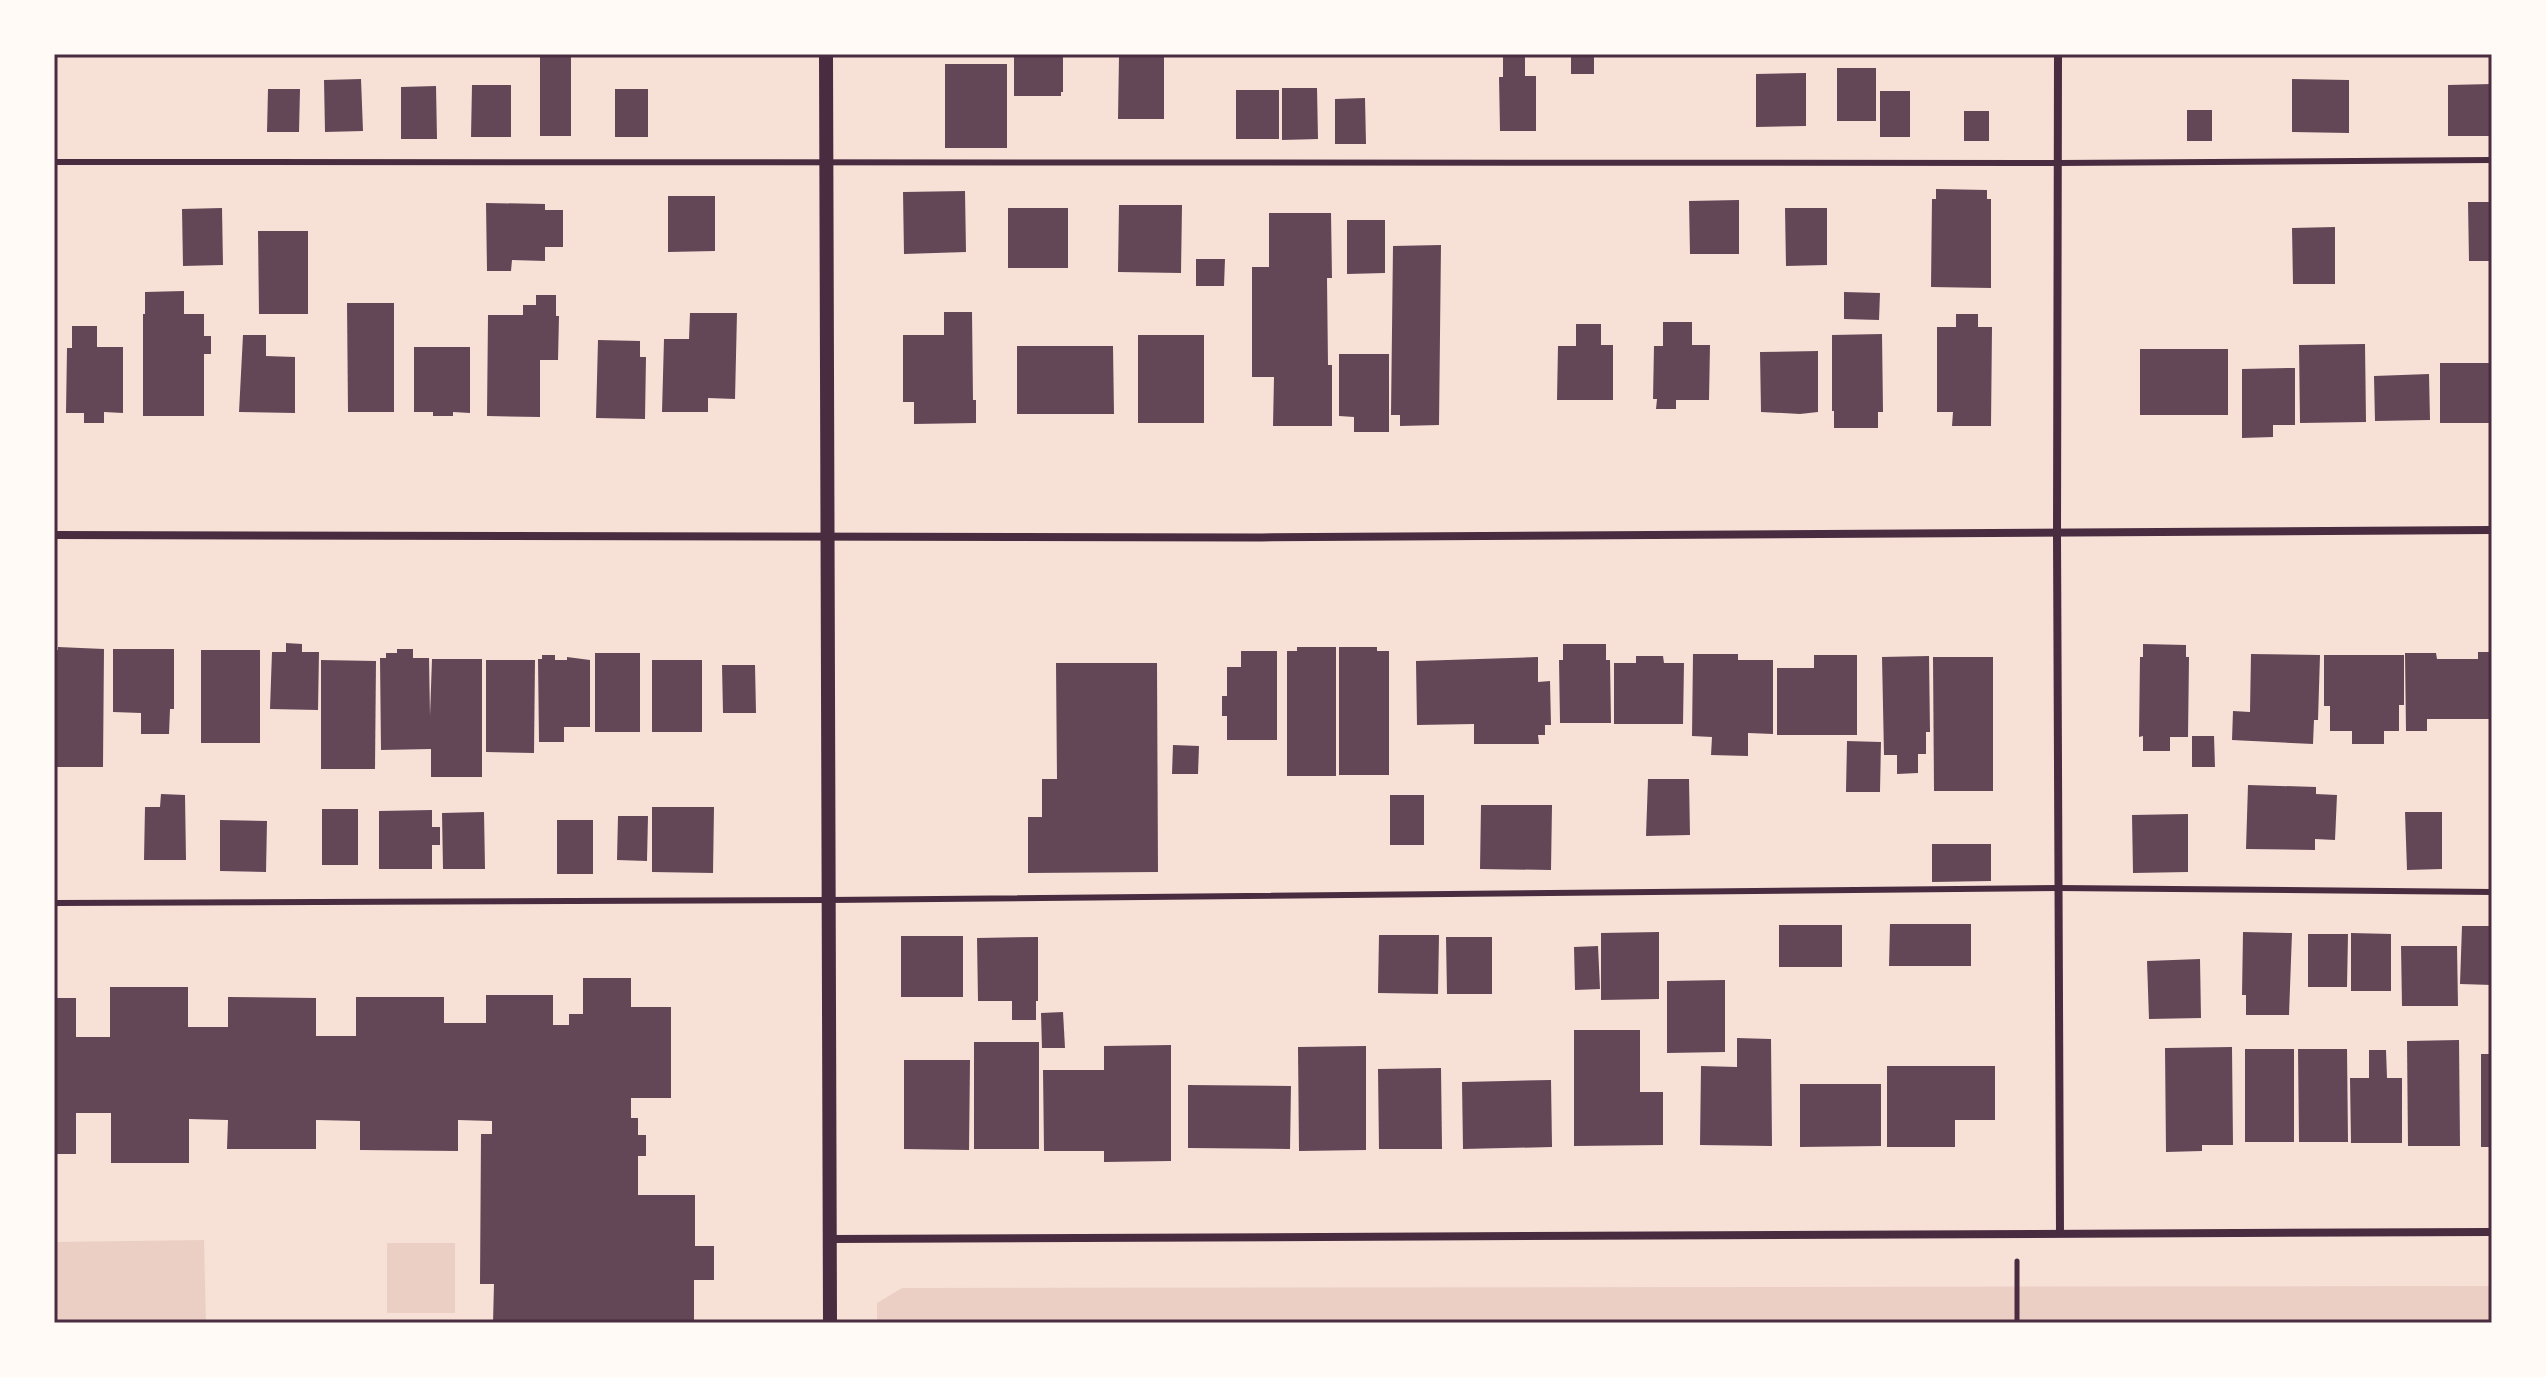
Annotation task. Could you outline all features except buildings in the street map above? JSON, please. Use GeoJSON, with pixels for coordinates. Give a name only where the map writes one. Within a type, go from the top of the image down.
{"type":"FeatureCollection","features":[{"type":"Feature","properties":{"kind":"street"},"geometry":{"type":"LineString","coordinates":[[826,54],[830,1323]]}},
{"type":"Feature","properties":{"kind":"street"},"geometry":{"type":"LineString","coordinates":[[2058,54],[2060,1232]]}},
{"type":"Feature","properties":{"kind":"street"},"geometry":{"type":"LineString","coordinates":[[54,535],[828,539],[2057,535],[2492,530]]}},
{"type":"Feature","properties":{"kind":"street"},"geometry":{"type":"LineString","coordinates":[[830,1239],[2492,1232]]}},
{"type":"Feature","properties":{"kind":"lane"},"geometry":{"type":"LineString","coordinates":[[54,162],[2058,163],[2492,160]]}},
{"type":"Feature","properties":{"kind":"lane"},"geometry":{"type":"LineString","coordinates":[[54,903],[829,900],[2058,888],[2492,892]]}},
{"type":"Feature","properties":{"kind":"path"},"geometry":{"type":"LineString","coordinates":[[2017,1232],[2017,1323]]}},
{"type":"Feature","properties":{"kind":"shaded area"},"geometry":{"type":"Polygon","coordinates":[[[204,1240],[206,1323],[54,1323],[54,1242],[204,1240]]]}},
{"type":"Feature","properties":{"kind":"shaded area"},"geometry":{"type":"Polygon","coordinates":[[[387,1243],[455,1243],[455,1313],[387,1313],[387,1243]]]}},
{"type":"Feature","properties":{"kind":"shaded area"},"geometry":{"type":"Polygon","coordinates":[[[2492,1286],[2492,1323],[877,1323],[877,1303],[902,1288],[2492,1286]]]}}]}
